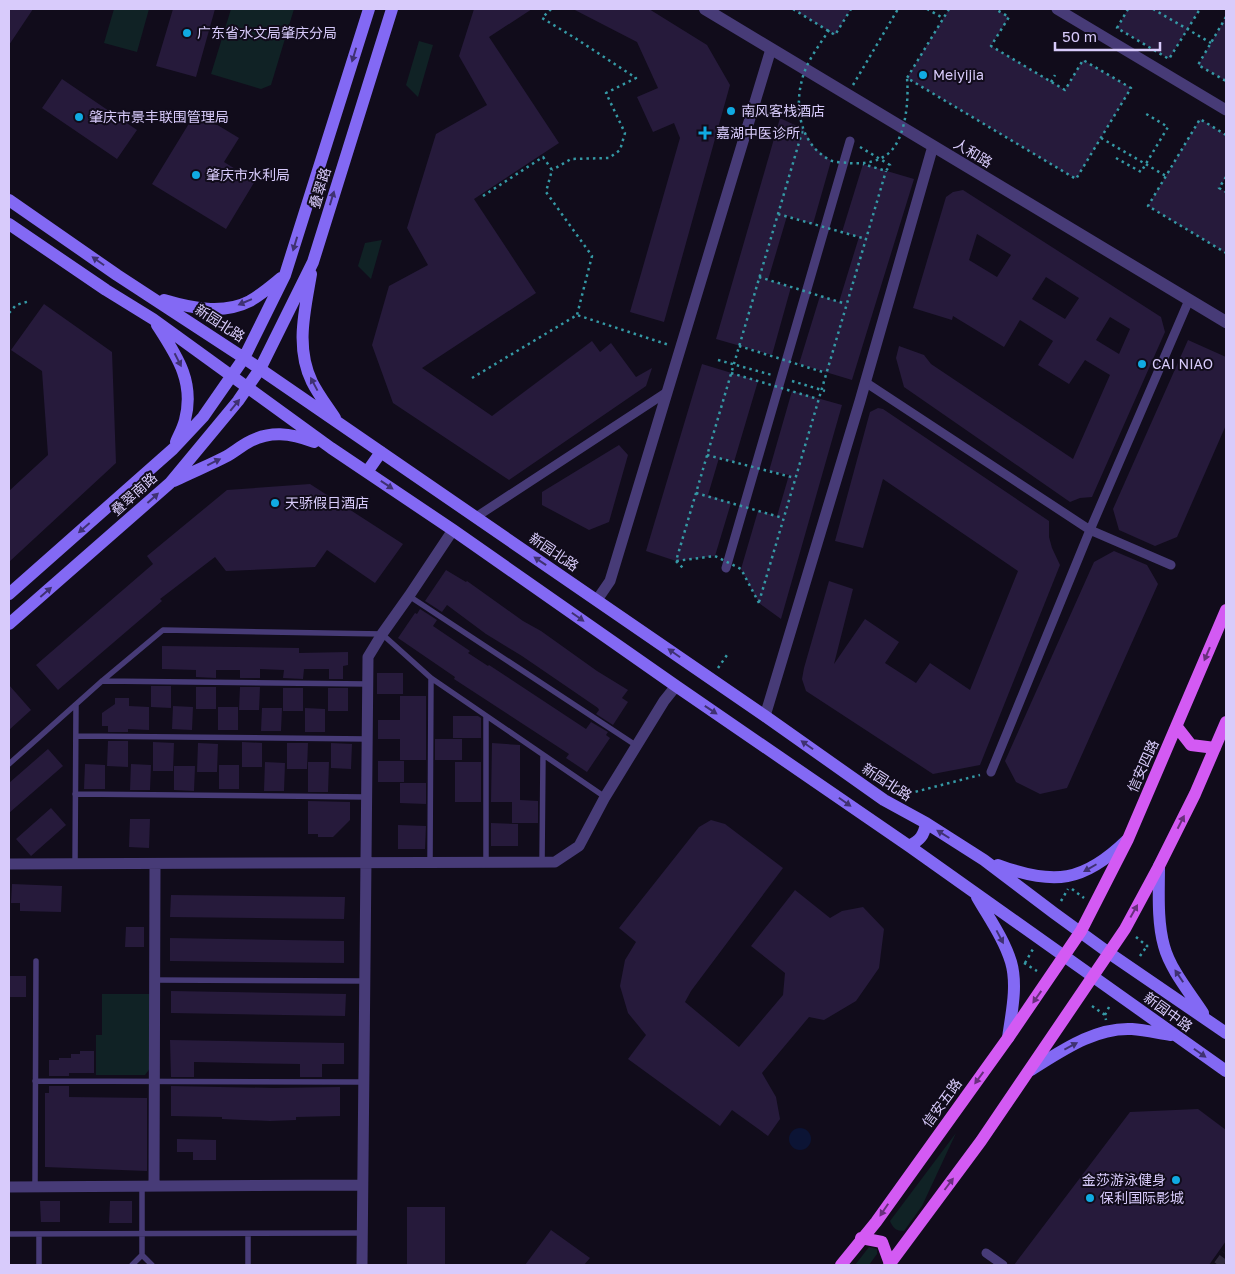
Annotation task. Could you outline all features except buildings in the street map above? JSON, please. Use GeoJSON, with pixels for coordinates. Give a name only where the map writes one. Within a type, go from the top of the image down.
{"type":"FeatureCollection","features":[{"type":"Feature","properties":{"kind":"main road","name":"叠翠路"},"geometry":{"type":"LineString","coordinates":[[244,358],[285,275],[369,9]]}},
{"type":"Feature","properties":{"kind":"main road","name":"叠翠路"},"geometry":{"type":"LineString","coordinates":[[260,369],[313,262],[392,9]]}},
{"type":"Feature","properties":{"kind":"main road","name":"新园北路"},"geometry":{"type":"LineString","coordinates":[[9,200],[117,275],[244,358],[711,678],[884,800],[926,823],[984,860],[1080,932]]}},
{"type":"Feature","properties":{"kind":"main road"},"geometry":{"type":"LineString","coordinates":[[306,210],[326,217]]}},
{"type":"Feature","properties":{"kind":"main road"},"geometry":{"type":"LineString","coordinates":[[9,224],[106,290],[153,318],[331,448],[453,530],[909,846],[1065,957]]}},
{"type":"Feature","properties":{"kind":"main road"},"geometry":{"type":"LineString","coordinates":[[313,262],[302,337],[304,362],[312,382],[340,425]]}},
{"type":"Feature","properties":{"kind":"main road"},"geometry":{"type":"LineString","coordinates":[[106,290],[117,275]]}},
{"type":"Feature","properties":{"kind":"main road"},"geometry":{"type":"LineString","coordinates":[[153,298],[202,309],[233,307],[248,302],[262,294],[285,275]]}},
{"type":"Feature","properties":{"kind":"main road"},"geometry":{"type":"LineString","coordinates":[[153,318],[181,365],[188,388],[185,420],[173,450]]}},
{"type":"Feature","properties":{"kind":"main road","name":"叠翠南路"},"geometry":{"type":"LineString","coordinates":[[9,594],[173,450],[203,417],[244,358]]}},
{"type":"Feature","properties":{"kind":"main road","name":"叠翠南路"},"geometry":{"type":"LineString","coordinates":[[9,624],[170,483],[238,402],[260,369]]}},
{"type":"Feature","properties":{"kind":"main road"},"geometry":{"type":"LineString","coordinates":[[154,466],[170,483],[229,455],[248,442],[262,436],[282,433],[297,435],[331,448]]}},
{"type":"Feature","properties":{"kind":"main road"},"geometry":{"type":"LineString","coordinates":[[367,472],[381,452]]}},
{"type":"Feature","properties":{"kind":"main road","name":"信安四路"},"geometry":{"type":"LineString","coordinates":[[1065,957],[1080,932],[1128,838],[1226,610]]}},
{"type":"Feature","properties":{"kind":"main road"},"geometry":{"type":"LineString","coordinates":[[889,1265],[981,1141],[1125,929],[1195,794],[1226,722]]}},
{"type":"Feature","properties":{"kind":"main road"},"geometry":{"type":"LineString","coordinates":[[1177,727],[1191,745],[1215,748]]}},
{"type":"Feature","properties":{"kind":"main road"},"geometry":{"type":"LineString","coordinates":[[909,846],[920,840],[924,834],[926,823]]}},
{"type":"Feature","properties":{"kind":"main road"},"geometry":{"type":"LineString","coordinates":[[984,860],[1032,876],[1048,879],[1067,877],[1083,872],[1110,856],[1128,838]]}},
{"type":"Feature","properties":{"kind":"main road"},"geometry":{"type":"LineString","coordinates":[[1159,866],[1160,925],[1164,947],[1172,965],[1205,1017]]}},
{"type":"Feature","properties":{"kind":"main road"},"geometry":{"type":"LineString","coordinates":[[976,895],[1003,944],[1011,963],[1013,1003],[1008,1038]]}},
{"type":"Feature","properties":{"kind":"main road","name":"新园中路"},"geometry":{"type":"LineString","coordinates":[[1080,932],[1226,1033]]}},
{"type":"Feature","properties":{"kind":"main road","name":"新园中路"},"geometry":{"type":"LineString","coordinates":[[1065,957],[1226,1071]]}},
{"type":"Feature","properties":{"kind":"main road","name":"信安五路"},"geometry":{"type":"LineString","coordinates":[[842,1265],[876,1222],[1065,957]]}},
{"type":"Feature","properties":{"kind":"main road"},"geometry":{"type":"LineString","coordinates":[[1029,1072],[1066,1048],[1089,1037],[1130,1029],[1173,1035]]}},
{"type":"Feature","properties":{"kind":"main road"},"geometry":{"type":"LineString","coordinates":[[862,1238],[882,1242],[889,1265]]}},
{"type":"Feature","properties":{"kind":"street","name":"人和路"},"geometry":{"type":"LineString","coordinates":[[705,9],[1226,322]]}},
{"type":"Feature","properties":{"kind":"street"},"geometry":{"type":"LineString","coordinates":[[1056,9],[1226,110]]}},
{"type":"Feature","properties":{"kind":"street"},"geometry":{"type":"LineString","coordinates":[[597,600],[610,581],[771,49]]}},
{"type":"Feature","properties":{"kind":"street"},"geometry":{"type":"LineString","coordinates":[[726,568],[850,140]]}},
{"type":"Feature","properties":{"kind":"street"},"geometry":{"type":"LineString","coordinates":[[765,716],[933,146]]}},
{"type":"Feature","properties":{"kind":"street"},"geometry":{"type":"LineString","coordinates":[[991,772],[1090,530],[1189,300]]}},
{"type":"Feature","properties":{"kind":"street"},"geometry":{"type":"LineString","coordinates":[[865,382],[1090,530],[1171,564]]}},
{"type":"Feature","properties":{"kind":"street"},"geometry":{"type":"LineString","coordinates":[[476,517],[667,392]]}},
{"type":"Feature","properties":{"kind":"street"},"geometry":{"type":"LineString","coordinates":[[362,1265],[368,657],[453,530]]}},
{"type":"Feature","properties":{"kind":"street"},"geometry":{"type":"LineString","coordinates":[[9,864],[555,862],[579,846],[605,797],[664,701],[676,686]]}},
{"type":"Feature","properties":{"kind":"street"},"geometry":{"type":"LineString","coordinates":[[154,1186],[155,864]]}},
{"type":"Feature","properties":{"kind":"street"},"geometry":{"type":"LineString","coordinates":[[9,1187],[362,1185]]}},
{"type":"Feature","properties":{"kind":"street"},"geometry":{"type":"LineString","coordinates":[[986,1253],[1003,1265]]}},
{"type":"Feature","properties":{"kind":"lane"},"geometry":{"type":"LineString","coordinates":[[410,596],[637,746]]}},
{"type":"Feature","properties":{"kind":"lane"},"geometry":{"type":"LineString","coordinates":[[9,764],[102,681],[163,630],[382,634],[432,678],[605,797]]}},
{"type":"Feature","properties":{"kind":"lane"},"geometry":{"type":"LineString","coordinates":[[430,863],[432,678]]}},
{"type":"Feature","properties":{"kind":"lane"},"geometry":{"type":"LineString","coordinates":[[102,681],[368,684]]}},
{"type":"Feature","properties":{"kind":"lane"},"geometry":{"type":"LineString","coordinates":[[75,864],[76,705]]}},
{"type":"Feature","properties":{"kind":"lane"},"geometry":{"type":"LineString","coordinates":[[486,716],[486,863]]}},
{"type":"Feature","properties":{"kind":"lane"},"geometry":{"type":"LineString","coordinates":[[76,736],[367,739]]}},
{"type":"Feature","properties":{"kind":"lane"},"geometry":{"type":"LineString","coordinates":[[542,862],[543,755]]}},
{"type":"Feature","properties":{"kind":"lane"},"geometry":{"type":"LineString","coordinates":[[75,794],[366,797]]}},
{"type":"Feature","properties":{"kind":"lane"},"geometry":{"type":"LineString","coordinates":[[36,961],[36,1187]]}},
{"type":"Feature","properties":{"kind":"lane"},"geometry":{"type":"LineString","coordinates":[[154,980],[364,981]]}},
{"type":"Feature","properties":{"kind":"lane"},"geometry":{"type":"LineString","coordinates":[[36,1081],[363,1082]]}},
{"type":"Feature","properties":{"kind":"lane"},"geometry":{"type":"LineString","coordinates":[[142,1187],[142,1255],[152,1265]]}},
{"type":"Feature","properties":{"kind":"lane"},"geometry":{"type":"LineString","coordinates":[[9,1234],[362,1233]]}},
{"type":"Feature","properties":{"kind":"lane"},"geometry":{"type":"LineString","coordinates":[[39,1234],[39,1265]]}},
{"type":"Feature","properties":{"kind":"lane"},"geometry":{"type":"LineString","coordinates":[[248,1234],[248,1265]]}},
{"type":"Feature","properties":{"kind":"lane"},"geometry":{"type":"LineString","coordinates":[[132,1265],[142,1255]]}},
{"type":"Feature","properties":{"kind":"path"},"geometry":{"type":"LineString","coordinates":[[472,378],[577,315],[592,256],[546,192],[552,170],[571,159],[609,158],[620,150],[625,133],[606,92],[636,78],[542,18],[551,9]]}},
{"type":"Feature","properties":{"kind":"path"},"geometry":{"type":"LineString","coordinates":[[793,9],[835,34],[851,9]]}},
{"type":"Feature","properties":{"kind":"path"},"geometry":{"type":"LineString","coordinates":[[848,95],[898,9]]}},
{"type":"Feature","properties":{"kind":"path"},"geometry":{"type":"LineString","coordinates":[[930,9],[943,18]]}},
{"type":"Feature","properties":{"kind":"path"},"geometry":{"type":"LineString","coordinates":[[863,164],[886,155],[900,138],[906,118],[907,78],[949,9]]}},
{"type":"Feature","properties":{"kind":"path"},"geometry":{"type":"LineString","coordinates":[[907,78],[1076,179],[1131,88],[1083,60],[1065,90],[1051,82],[991,46],[1008,17],[995,9]]}},
{"type":"Feature","properties":{"kind":"path"},"geometry":{"type":"LineString","coordinates":[[1128,9],[1117,28],[1169,60],[1200,9]]}},
{"type":"Feature","properties":{"kind":"path"},"geometry":{"type":"LineString","coordinates":[[1153,9],[1211,43]]}},
{"type":"Feature","properties":{"kind":"path"},"geometry":{"type":"LineString","coordinates":[[1226,17],[1198,65],[1226,82]]}},
{"type":"Feature","properties":{"kind":"path"},"geometry":{"type":"LineString","coordinates":[[829,30],[809,62],[802,78],[799,111],[803,129],[814,147],[831,161],[863,164],[886,171]]}},
{"type":"Feature","properties":{"kind":"path"},"geometry":{"type":"LineString","coordinates":[[1051,82],[1055,75]]}},
{"type":"Feature","properties":{"kind":"path"},"geometry":{"type":"LineString","coordinates":[[1116,158],[1141,172],[1168,127],[1143,112]]}},
{"type":"Feature","properties":{"kind":"path"},"geometry":{"type":"LineString","coordinates":[[1226,135],[1200,119],[1148,206],[1226,252]]}},
{"type":"Feature","properties":{"kind":"path"},"geometry":{"type":"LineString","coordinates":[[676,561],[803,129]]}},
{"type":"Feature","properties":{"kind":"path"},"geometry":{"type":"LineString","coordinates":[[1101,138],[1166,176]]}},
{"type":"Feature","properties":{"kind":"path"},"geometry":{"type":"LineString","coordinates":[[676,561],[715,556],[741,569],[759,604],[886,171],[890,166],[850,140]]}},
{"type":"Feature","properties":{"kind":"path"},"geometry":{"type":"LineString","coordinates":[[483,196],[543,157],[552,170]]}},
{"type":"Feature","properties":{"kind":"path"},"geometry":{"type":"LineString","coordinates":[[1226,177],[1219,188],[1226,192]]}},
{"type":"Feature","properties":{"kind":"path"},"geometry":{"type":"LineString","coordinates":[[778,214],[866,239]]}},
{"type":"Feature","properties":{"kind":"path"},"geometry":{"type":"LineString","coordinates":[[759,277],[847,304]]}},
{"type":"Feature","properties":{"kind":"path"},"geometry":{"type":"LineString","coordinates":[[9,313],[16,305],[30,301]]}},
{"type":"Feature","properties":{"kind":"path"},"geometry":{"type":"LineString","coordinates":[[577,315],[680,348]]}},
{"type":"Feature","properties":{"kind":"path"},"geometry":{"type":"LineString","coordinates":[[739,346],[826,373]]}},
{"type":"Feature","properties":{"kind":"path"},"geometry":{"type":"LineString","coordinates":[[731,373],[819,399]]}},
{"type":"Feature","properties":{"kind":"path"},"geometry":{"type":"LineString","coordinates":[[707,455],[795,478]]}},
{"type":"Feature","properties":{"kind":"path"},"geometry":{"type":"LineString","coordinates":[[696,492],[784,518]]}},
{"type":"Feature","properties":{"kind":"path"},"geometry":{"type":"LineString","coordinates":[[676,561],[685,570]]}},
{"type":"Feature","properties":{"kind":"path"},"geometry":{"type":"LineString","coordinates":[[711,678],[727,655]]}},
{"type":"Feature","properties":{"kind":"path"},"geometry":{"type":"LineString","coordinates":[[884,800],[991,772]]}},
{"type":"Feature","properties":{"kind":"path"},"geometry":{"type":"LineString","coordinates":[[1060,903],[1069,887],[1085,899]]}},
{"type":"Feature","properties":{"kind":"path"},"geometry":{"type":"LineString","coordinates":[[1132,935],[1147,946],[1140,956]]}},
{"type":"Feature","properties":{"kind":"path"},"geometry":{"type":"LineString","coordinates":[[1035,946],[1025,963],[1037,971]]}},
{"type":"Feature","properties":{"kind":"path"},"geometry":{"type":"LineString","coordinates":[[1092,1006],[1105,1015],[1112,1002]]}},
{"type":"Feature","properties":{"kind":"shaded area"},"geometry":{"type":"Polygon","coordinates":[[[114,9],[149,9],[137,52],[104,43],[114,9]]]}},
{"type":"Feature","properties":{"kind":"shaded area"},"geometry":{"type":"Polygon","coordinates":[[[231,9],[294,9],[271,85],[261,89],[211,74],[231,9]]]}},
{"type":"Feature","properties":{"kind":"shaded area"},"geometry":{"type":"Polygon","coordinates":[[[419,41],[433,45],[418,97],[406,85],[419,41]]]}},
{"type":"Feature","properties":{"kind":"shaded area"},"geometry":{"type":"Polygon","coordinates":[[[382,240],[371,279],[358,266],[365,243],[382,240]]]}},
{"type":"Feature","properties":{"kind":"shaded area"},"geometry":{"type":"Polygon","coordinates":[[[102,994],[151,994],[151,1067],[145,1075],[96,1075],[96,1035],[102,1035],[102,994]]]}},
{"type":"Feature","properties":{"kind":"shaded area"},"geometry":{"type":"Polygon","coordinates":[[[956,1133],[922,1206],[904,1231],[895,1229],[890,1221],[956,1133]]]}},
{"type":"Feature","properties":{"kind":"shaded area"},"geometry":{"type":"Polygon","coordinates":[[[869,1247],[877,1249],[877,1254],[869,1265],[855,1265],[869,1247]]]}},
{"type":"Feature","properties":{"kind":"water"},"geometry":{"type":"Polygon","coordinates":[[[800,1128],[808,1131],[811,1139],[808,1147],[800,1150],[792,1147],[789,1139],[792,1131],[800,1128]]]}},
{"type":"Feature","properties":{"kind":"tunnel"},"geometry":{"type":"LineString","coordinates":[[1218,1265],[1226,1254]]}},
{"type":"Feature","properties":{"kind":"place","name":"广东省水文局肇庆分局"},"geometry":{"type":"Point","coordinates":[187,33]}},
{"type":"Feature","properties":{"kind":"place","name":"Meiyijia"},"geometry":{"type":"Point","coordinates":[923,75]}},
{"type":"Feature","properties":{"kind":"place","name":"南风客栈酒店"},"geometry":{"type":"Point","coordinates":[731,111]}},
{"type":"Feature","properties":{"kind":"place","name":"肇庆市景丰联围管理局"},"geometry":{"type":"Point","coordinates":[79,117]}},
{"type":"Feature","properties":{"kind":"place","name":"嘉湖中医诊所"},"geometry":{"type":"Point","coordinates":[705,133]}},
{"type":"Feature","properties":{"kind":"place","name":"肇庆市水利局"},"geometry":{"type":"Point","coordinates":[196,175]}},
{"type":"Feature","properties":{"kind":"place","name":"CAI NIAO"},"geometry":{"type":"Point","coordinates":[1142,364]}},
{"type":"Feature","properties":{"kind":"place","name":"天骄假日酒店"},"geometry":{"type":"Point","coordinates":[275,503]}},
{"type":"Feature","properties":{"kind":"place","name":"金莎游泳健身"},"geometry":{"type":"Point","coordinates":[1176,1180]}},
{"type":"Feature","properties":{"kind":"place","name":"保利国际影城"},"geometry":{"type":"Point","coordinates":[1090,1198]}}]}
